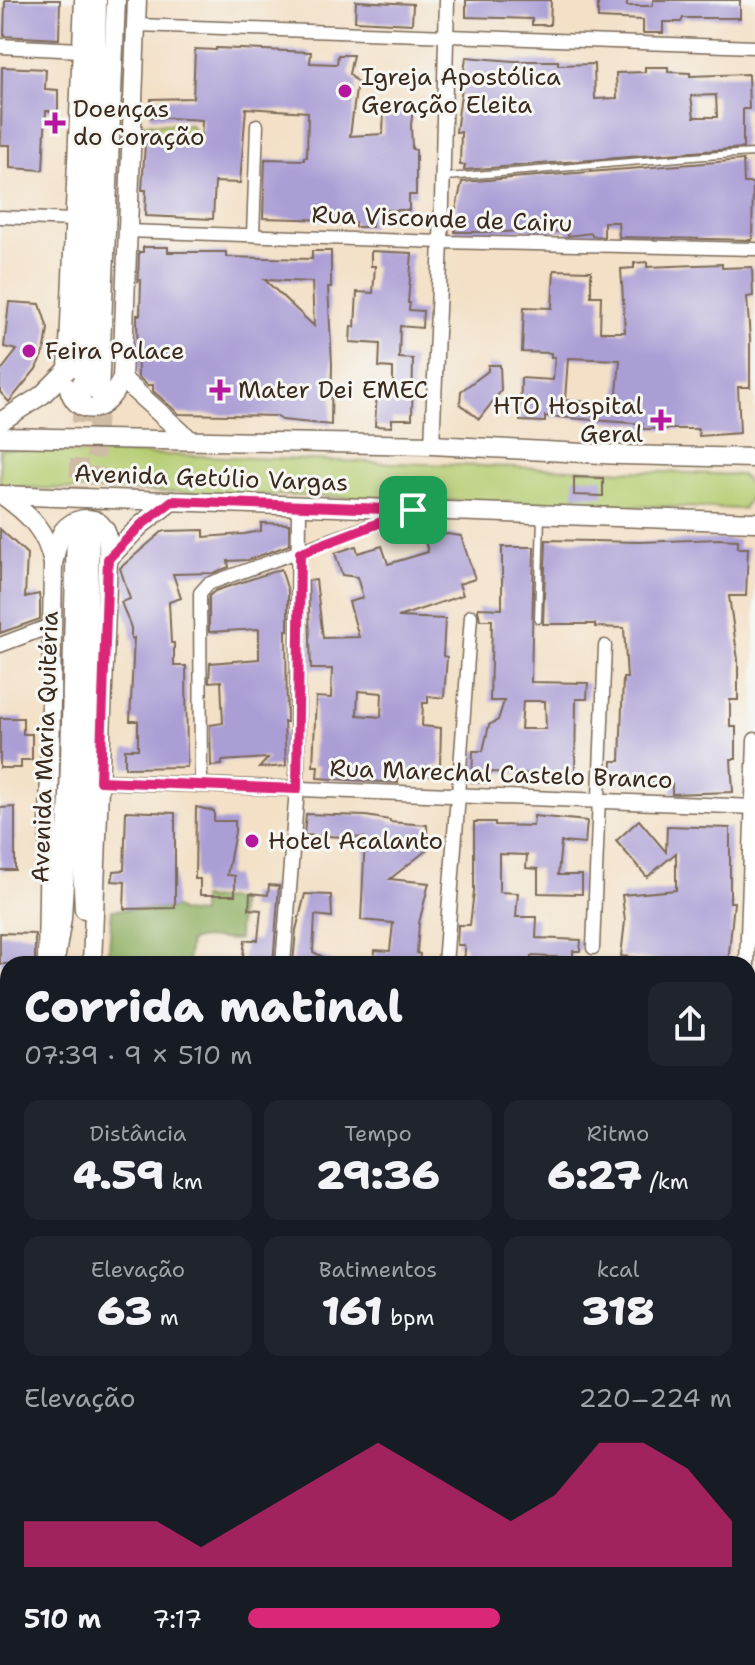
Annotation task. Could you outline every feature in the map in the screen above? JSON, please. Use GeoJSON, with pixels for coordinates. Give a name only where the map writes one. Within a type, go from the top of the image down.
{"type":"FeatureCollection","features":[{"type":"Feature","properties":{"kind":"main road"},"geometry":{"type":"LineString","coordinates":[[84,0],[68,369],[71,397],[83,408],[104,404],[122,379],[137,0]]}},
{"type":"Feature","properties":{"kind":"main road"},"geometry":{"type":"LineString","coordinates":[[97,0],[90,394],[116,0]]}},
{"type":"Feature","properties":{"kind":"main road"},"geometry":{"type":"LineString","coordinates":[[0,422],[42,395],[68,369]]}},
{"type":"Feature","properties":{"kind":"main road"},"geometry":{"type":"LineString","coordinates":[[122,379],[190,440]]}},
{"type":"Feature","properties":{"kind":"main road","name":"Avenida Getúlio Vargas"},"geometry":{"type":"LineString","coordinates":[[0,437],[432,445],[755,458]]}},
{"type":"Feature","properties":{"kind":"main road"},"geometry":{"type":"LineString","coordinates":[[1,495],[39,527],[50,548],[53,564],[47,956]]}},
{"type":"Feature","properties":{"kind":"main road","name":"Avenida Getúlio Vargas"},"geometry":{"type":"LineString","coordinates":[[1,495],[755,522]]}},
{"type":"Feature","properties":{"kind":"main road"},"geometry":{"type":"LineString","coordinates":[[108,559],[141,525],[172,501]]}},
{"type":"Feature","properties":{"kind":"main road"},"geometry":{"type":"LineString","coordinates":[[53,564],[64,530],[70,524],[85,519],[103,526],[107,534],[108,559],[90,956]]}},
{"type":"Feature","properties":{"kind":"main road","name":"Avenida Maria Quitéria"},"geometry":{"type":"LineString","coordinates":[[55,956],[62,918],[83,530],[82,869],[89,956]]}},
{"type":"Feature","properties":{"kind":"street"},"geometry":{"type":"LineString","coordinates":[[432,445],[447,0]]}},
{"type":"Feature","properties":{"kind":"street"},"geometry":{"type":"LineString","coordinates":[[137,25],[755,47]]}},
{"type":"Feature","properties":{"kind":"street"},"geometry":{"type":"LineString","coordinates":[[0,46],[80,50]]}},
{"type":"Feature","properties":{"kind":"street"},"geometry":{"type":"LineString","coordinates":[[253,235],[257,125]]}},
{"type":"Feature","properties":{"kind":"street"},"geometry":{"type":"LineString","coordinates":[[0,217],[73,220]]}},
{"type":"Feature","properties":{"kind":"street","name":"Rua Visconde de Cairu"},"geometry":{"type":"LineString","coordinates":[[127,231],[755,249]]}},
{"type":"Feature","properties":{"kind":"street"},"geometry":{"type":"LineString","coordinates":[[284,956],[297,789],[299,505]]}},
{"type":"Feature","properties":{"kind":"street"},"geometry":{"type":"LineString","coordinates":[[201,784],[200,593],[208,584],[413,510]]}},
{"type":"Feature","properties":{"kind":"street"},"geometry":{"type":"LineString","coordinates":[[446,956],[471,616]]}},
{"type":"Feature","properties":{"kind":"street"},"geometry":{"type":"LineString","coordinates":[[0,645],[53,625]]}},
{"type":"Feature","properties":{"kind":"street"},"geometry":{"type":"LineString","coordinates":[[593,948],[605,646]]}},
{"type":"Feature","properties":{"kind":"street"},"geometry":{"type":"LineString","coordinates":[[747,956],[755,740]]}},
{"type":"Feature","properties":{"kind":"street","name":"Rua Marechal Castelo Branco"},"geometry":{"type":"LineString","coordinates":[[100,781],[754,806]]}},
{"type":"Feature","properties":{"kind":"lane"},"geometry":{"type":"LineString","coordinates":[[441,177],[755,153]]}},
{"type":"Feature","properties":{"kind":"lane"},"geometry":{"type":"LineString","coordinates":[[538,620],[541,513]]}},
{"type":"Feature","properties":{"kind":"green space"},"geometry":{"type":"Polygon","coordinates":[[[142,123],[191,125],[198,139],[137,139],[142,123]]]}},
{"type":"Feature","properties":{"kind":"green space"},"geometry":{"type":"Polygon","coordinates":[[[0,449],[741,475],[749,483],[752,494],[743,509],[0,487],[0,449]]]}},
{"type":"Feature","properties":{"kind":"green space"},"geometry":{"type":"Polygon","coordinates":[[[201,898],[239,900],[238,940],[201,938],[190,941],[188,956],[109,956],[112,910],[175,908],[201,914],[201,898]]]}},
{"type":"Feature","properties":{"kind":"building"},"geometry":{"type":"Polygon","coordinates":[[[5,0],[60,0],[59,39],[4,36],[5,0]]]}},
{"type":"Feature","properties":{"kind":"building"},"geometry":{"type":"Polygon","coordinates":[[[466,0],[551,0],[550,25],[532,25],[532,19],[466,17],[466,0]]]}},
{"type":"Feature","properties":{"kind":"building"},"geometry":{"type":"Polygon","coordinates":[[[598,0],[627,0],[627,6],[653,6],[653,0],[740,0],[740,18],[683,18],[681,22],[663,22],[663,33],[643,33],[643,20],[598,18],[598,0]]]}},
{"type":"Feature","properties":{"kind":"building"},"geometry":{"type":"Polygon","coordinates":[[[356,1],[413,4],[412,24],[355,21],[356,1]]]}},
{"type":"Feature","properties":{"kind":"building"},"geometry":{"type":"Polygon","coordinates":[[[195,49],[311,52],[310,63],[337,64],[338,55],[353,55],[349,74],[357,82],[350,136],[383,134],[384,108],[413,109],[411,125],[412,149],[416,150],[416,195],[409,195],[409,210],[372,210],[372,227],[355,227],[355,222],[334,220],[263,218],[265,159],[304,160],[307,157],[308,112],[246,108],[240,183],[215,182],[213,219],[145,216],[146,190],[142,190],[145,143],[201,144],[202,120],[150,117],[151,99],[193,98],[195,49]]]}},
{"type":"Feature","properties":{"kind":"building"},"geometry":{"type":"Polygon","coordinates":[[[466,57],[558,61],[558,65],[594,64],[595,99],[617,98],[616,73],[645,72],[645,67],[668,67],[668,72],[690,73],[690,76],[748,74],[749,109],[743,109],[743,148],[464,170],[465,165],[460,165],[461,132],[456,132],[466,57]],[[716,95],[691,96],[694,117],[717,117],[716,95]]]}},
{"type":"Feature","properties":{"kind":"building"},"geometry":{"type":"Polygon","coordinates":[[[2,67],[46,69],[45,89],[58,90],[58,111],[46,111],[43,170],[10,168],[10,145],[1,145],[2,67]]]}},
{"type":"Feature","properties":{"kind":"building"},"geometry":{"type":"Polygon","coordinates":[[[743,160],[744,183],[753,183],[752,240],[619,237],[618,222],[604,222],[604,237],[592,236],[591,233],[568,236],[567,230],[530,235],[529,229],[455,232],[455,213],[462,182],[743,160]]]}},
{"type":"Feature","properties":{"kind":"building"},"geometry":{"type":"Polygon","coordinates":[[[143,247],[168,247],[168,252],[226,252],[226,257],[312,259],[312,251],[331,251],[331,287],[328,287],[331,425],[282,420],[276,416],[179,414],[153,391],[153,385],[147,385],[138,377],[139,252],[143,252],[143,247]],[[265,280],[314,326],[312,282],[265,280]]]}},
{"type":"Feature","properties":{"kind":"building"},"geometry":{"type":"Polygon","coordinates":[[[371,251],[412,253],[409,310],[423,311],[422,328],[400,326],[399,358],[413,359],[412,419],[392,419],[392,427],[375,426],[377,390],[393,391],[393,368],[379,367],[380,344],[350,342],[351,326],[355,327],[357,292],[373,293],[375,266],[371,266],[371,251]]]}},
{"type":"Feature","properties":{"kind":"building"},"geometry":{"type":"Polygon","coordinates":[[[647,262],[647,267],[722,264],[722,268],[752,267],[753,296],[747,297],[750,387],[738,387],[740,433],[699,436],[698,429],[642,429],[643,424],[545,416],[545,422],[520,421],[521,378],[553,380],[555,357],[551,357],[551,353],[522,352],[524,307],[552,308],[554,270],[591,271],[591,296],[601,296],[600,332],[625,332],[621,269],[634,268],[634,263],[647,262]],[[568,358],[565,400],[616,404],[620,360],[568,358]]]}},
{"type":"Feature","properties":{"kind":"building","name":"Feira Palace"},"geometry":{"type":"Polygon","coordinates":[[[9,302],[40,304],[48,329],[45,348],[36,369],[9,402],[0,392],[0,372],[17,350],[4,347],[9,302]]]}},
{"type":"Feature","properties":{"kind":"building"},"geometry":{"type":"Polygon","coordinates":[[[488,365],[500,365],[501,391],[479,419],[460,404],[461,391],[488,371],[488,365]]]}},
{"type":"Feature","properties":{"kind":"building"},"geometry":{"type":"Polygon","coordinates":[[[574,477],[603,478],[603,496],[574,495],[574,477]]]}},
{"type":"Feature","properties":{"kind":"building"},"geometry":{"type":"Polygon","coordinates":[[[261,523],[289,524],[289,545],[248,560],[228,561],[229,567],[213,573],[173,574],[181,598],[169,602],[171,643],[174,643],[174,666],[186,666],[187,767],[125,768],[125,749],[138,749],[138,721],[130,721],[134,638],[131,639],[131,628],[121,602],[130,599],[120,568],[163,531],[204,530],[204,537],[244,534],[261,531],[261,523]]]}},
{"type":"Feature","properties":{"kind":"building"},"geometry":{"type":"Polygon","coordinates":[[[0,529],[27,554],[25,597],[39,594],[40,619],[0,633],[0,529]]]}},
{"type":"Feature","properties":{"kind":"building"},"geometry":{"type":"Polygon","coordinates":[[[447,534],[461,536],[475,579],[459,584],[463,595],[398,617],[445,619],[443,656],[447,657],[444,698],[428,696],[428,703],[423,703],[422,726],[441,728],[440,766],[433,766],[433,776],[408,775],[408,778],[398,778],[398,783],[317,778],[318,766],[313,766],[316,697],[331,698],[332,669],[311,669],[308,581],[316,580],[323,638],[359,637],[349,602],[363,598],[357,577],[342,575],[335,553],[356,546],[358,553],[382,546],[388,564],[428,552],[425,541],[447,534]],[[358,691],[357,715],[381,717],[382,693],[358,691]]]}},
{"type":"Feature","properties":{"kind":"building"},"geometry":{"type":"Polygon","coordinates":[[[546,540],[640,542],[738,540],[738,548],[748,548],[746,596],[729,596],[738,660],[738,700],[730,700],[730,727],[736,727],[736,759],[731,759],[733,792],[672,794],[672,784],[611,782],[612,761],[620,761],[623,678],[627,678],[624,628],[595,627],[595,624],[543,624],[546,540]]]}},
{"type":"Feature","properties":{"kind":"building"},"geometry":{"type":"Polygon","coordinates":[[[502,547],[534,547],[531,682],[588,683],[587,699],[576,699],[575,776],[490,772],[488,783],[472,782],[473,751],[483,751],[489,725],[498,720],[504,701],[490,701],[492,620],[480,620],[478,608],[502,609],[502,547]],[[523,701],[521,729],[546,729],[545,701],[523,701]]]}},
{"type":"Feature","properties":{"kind":"building"},"geometry":{"type":"Polygon","coordinates":[[[281,569],[288,591],[287,722],[284,722],[286,766],[259,768],[268,758],[222,761],[222,765],[211,766],[210,725],[223,723],[221,681],[209,682],[210,663],[259,659],[259,629],[209,632],[209,596],[215,591],[281,569]]]}},
{"type":"Feature","properties":{"kind":"building"},"geometry":{"type":"Polygon","coordinates":[[[0,718],[23,718],[23,734],[32,734],[32,760],[21,760],[21,768],[0,768],[0,718]]]}},
{"type":"Feature","properties":{"kind":"building"},"geometry":{"type":"Polygon","coordinates":[[[15,807],[15,870],[0,870],[0,808],[15,807]]]}},
{"type":"Feature","properties":{"kind":"building"},"geometry":{"type":"Polygon","coordinates":[[[196,807],[214,811],[214,821],[235,821],[227,875],[235,876],[235,895],[200,895],[200,879],[195,879],[196,807]]]}},
{"type":"Feature","properties":{"kind":"building"},"geometry":{"type":"Polygon","coordinates":[[[126,811],[175,813],[175,908],[124,909],[125,882],[112,881],[114,871],[124,870],[126,811]]]}},
{"type":"Feature","properties":{"kind":"building"},"geometry":{"type":"Polygon","coordinates":[[[306,814],[366,816],[390,822],[427,825],[428,849],[390,879],[429,883],[419,923],[417,953],[420,956],[374,956],[375,950],[390,951],[393,923],[361,920],[365,838],[304,835],[306,814]]]}},
{"type":"Feature","properties":{"kind":"building"},"geometry":{"type":"Polygon","coordinates":[[[534,816],[587,821],[585,844],[561,842],[558,875],[582,875],[582,894],[538,893],[538,869],[526,868],[527,855],[499,854],[499,892],[518,893],[516,917],[537,917],[536,938],[581,940],[580,951],[573,951],[573,956],[465,956],[464,945],[457,945],[458,925],[470,925],[474,891],[474,822],[533,826],[534,816]]]}},
{"type":"Feature","properties":{"kind":"building"},"geometry":{"type":"Polygon","coordinates":[[[639,820],[666,852],[667,826],[730,828],[730,902],[734,902],[729,956],[621,956],[625,921],[622,895],[676,890],[676,853],[647,877],[616,841],[639,820]]]}},
{"type":"Feature","properties":{"kind":"building"},"geometry":{"type":"Polygon","coordinates":[[[269,885],[279,886],[274,956],[243,956],[245,940],[258,940],[261,910],[249,909],[250,893],[268,895],[269,885]]]}},
{"type":"Feature","properties":{"kind":"building"},"geometry":{"type":"Polygon","coordinates":[[[305,894],[331,895],[332,917],[315,915],[313,952],[321,956],[294,956],[296,930],[305,894]]]}},
{"type":"Feature","properties":{"kind":"building"},"geometry":{"type":"Polygon","coordinates":[[[0,933],[35,934],[35,956],[0,956],[0,933]]]}},
{"type":"Feature","properties":{"kind":"tunnel"},"geometry":{"type":"LineString","coordinates":[[76,531],[82,394]]}},
{"type":"Feature","properties":{"kind":"tunnel"},"geometry":{"type":"LineString","coordinates":[[92,512],[99,394]]}},
{"type":"Feature","properties":{"kind":"place","name":"Igreja Apostólica Geração Eleita"},"geometry":{"type":"Point","coordinates":[345,91]}},
{"type":"Feature","properties":{"kind":"place","name":"Doenças do Coração"},"geometry":{"type":"Point","coordinates":[55,123]}},
{"type":"Feature","properties":{"kind":"place","name":"Feira Palace"},"geometry":{"type":"Point","coordinates":[29,351]}},
{"type":"Feature","properties":{"kind":"place","name":"Mater Dei EMEC"},"geometry":{"type":"Point","coordinates":[220,390]}},
{"type":"Feature","properties":{"kind":"place","name":"HTO Hospital Geral"},"geometry":{"type":"Point","coordinates":[661,420]}},
{"type":"Feature","properties":{"kind":"place","name":"Hotel Acalanto"},"geometry":{"type":"Point","coordinates":[252,841]}},
{"type":"Feature","properties":{"kind":"route"},"geometry":{"type":"LineString","coordinates":[[172,501],[413,510],[300,553],[297,789],[100,781],[108,559],[154,514],[172,501]]}}]}
